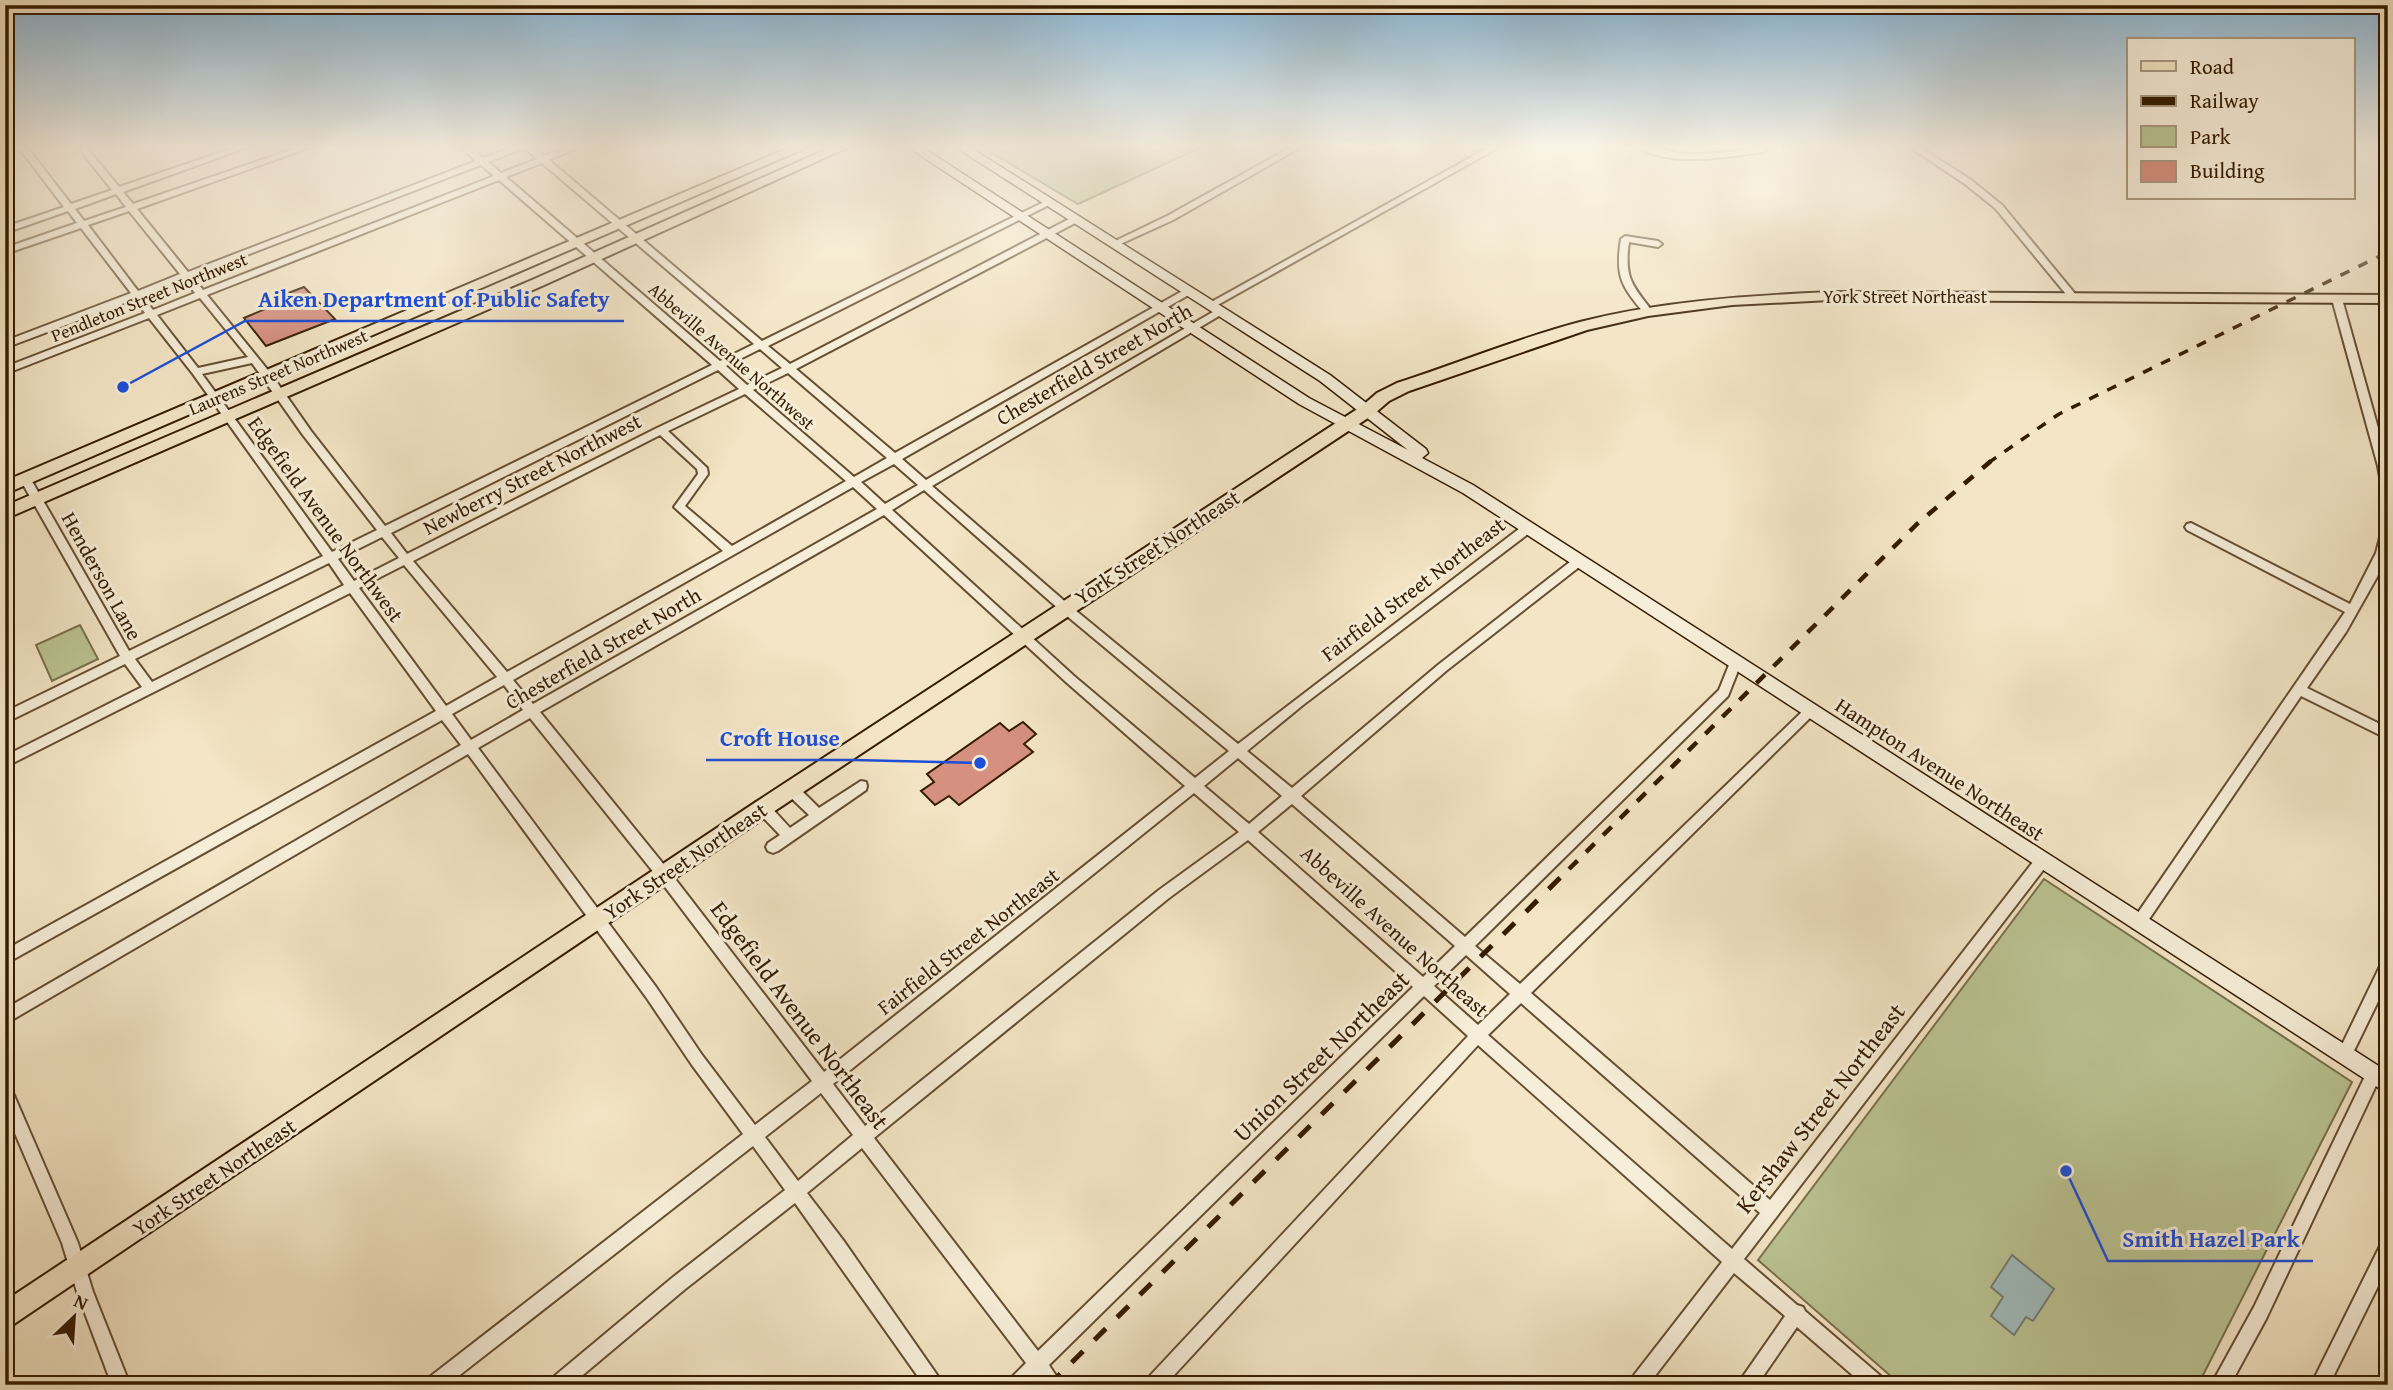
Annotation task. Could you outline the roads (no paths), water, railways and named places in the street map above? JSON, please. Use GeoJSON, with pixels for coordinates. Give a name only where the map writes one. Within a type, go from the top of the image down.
{"type":"FeatureCollection","features":[{"type":"Feature","properties":{"kind":"main road","name":"Laurens Street Northwest"},"geometry":{"type":"LineString","coordinates":[[5,488],[653,211]]}},
{"type":"Feature","properties":{"kind":"main road","name":"Laurens Street Northwest"},"geometry":{"type":"LineString","coordinates":[[5,513],[700,211]]}},
{"type":"Feature","properties":{"kind":"main road","name":"York Street Northeast"},"geometry":{"type":"LineString","coordinates":[[5,1317],[791,789],[1346,423],[1368,410],[1392,405],[1412,395],[1434,377],[1583,326],[1647,312],[1732,300],[1786,297],[2388,299]]}},
{"type":"Feature","properties":{"kind":"street"},"geometry":{"type":"LineString","coordinates":[[5,230],[61,211]]}},
{"type":"Feature","properties":{"kind":"street","name":"Edgefield Avenue Northwest"},"geometry":{"type":"LineString","coordinates":[[72,211],[197,372],[214,399],[472,747]]}},
{"type":"Feature","properties":{"kind":"street"},"geometry":{"type":"LineString","coordinates":[[5,251],[122,211]]}},
{"type":"Feature","properties":{"kind":"street","name":"Edgefield Avenue Northwest"},"geometry":{"type":"LineString","coordinates":[[133,211],[268,376],[307,433],[435,597],[505,677]]}},
{"type":"Feature","properties":{"kind":"street","name":"Pendleton Street Northwest"},"geometry":{"type":"LineString","coordinates":[[5,345],[355,211]]}},
{"type":"Feature","properties":{"kind":"street","name":"Pendleton Street Northwest"},"geometry":{"type":"LineString","coordinates":[[5,371],[413,211]]}},
{"type":"Feature","properties":{"kind":"street","name":"Abbeville Avenue Northwest"},"geometry":{"type":"LineString","coordinates":[[541,211],[579,243],[592,258],[884,509]]}},
{"type":"Feature","properties":{"kind":"street","name":"Abbeville Avenue Northwest"},"geometry":{"type":"LineString","coordinates":[[604,211],[894,458]]}},
{"type":"Feature","properties":{"kind":"street","name":"Hampton Avenue Northeast"},"geometry":{"type":"LineString","coordinates":[[1012,211],[1304,401],[1468,489],[2380,1080]]}},
{"type":"Feature","properties":{"kind":"street","name":"Newberry Street Northwest"},"geometry":{"type":"LineString","coordinates":[[5,718],[1034,211]]}},
{"type":"Feature","properties":{"kind":"street","name":"Hampton Avenue Northeast"},"geometry":{"type":"LineString","coordinates":[[1062,211],[1325,378],[1468,489]]}},
{"type":"Feature","properties":{"kind":"street"},"geometry":{"type":"LineString","coordinates":[[1113,244],[1183,211]]}},
{"type":"Feature","properties":{"kind":"street","name":"Chesterfield Street North"},"geometry":{"type":"LineString","coordinates":[[5,1017],[925,486],[1193,328],[1216,308],[1384,211]]}},
{"type":"Feature","properties":{"kind":"street"},"geometry":{"type":"LineString","coordinates":[[2002,211],[2073,297]]}},
{"type":"Feature","properties":{"kind":"street","name":"Newberry Street Northwest"},"geometry":{"type":"LineString","coordinates":[[5,762],[661,430],[788,369],[1076,219]]}},
{"type":"Feature","properties":{"kind":"street"},"geometry":{"type":"LineString","coordinates":[[1647,312],[1629,289],[1620,267],[1625,239],[1658,244]]}},
{"type":"Feature","properties":{"kind":"street","name":"Chesterfield Street North"},"geometry":{"type":"LineString","coordinates":[[5,958],[1189,291]]}},
{"type":"Feature","properties":{"kind":"street"},"geometry":{"type":"LineString","coordinates":[[2337,299],[2383,466],[2388,494]]}},
{"type":"Feature","properties":{"kind":"street"},"geometry":{"type":"LineString","coordinates":[[197,372],[254,359]]}},
{"type":"Feature","properties":{"kind":"street"},"geometry":{"type":"LineString","coordinates":[[661,430],[702,468],[703,474],[678,507],[731,551]]}},
{"type":"Feature","properties":{"kind":"street","name":"Abbeville Avenue Northeast"},"geometry":{"type":"LineString","coordinates":[[894,458],[1065,608],[1521,992],[1770,1211]]}},
{"type":"Feature","properties":{"kind":"street","name":"Henderson Lane"},"geometry":{"type":"LineString","coordinates":[[25,479],[126,657],[150,689]]}},
{"type":"Feature","properties":{"kind":"street","name":"Abbeville Avenue Northeast"},"geometry":{"type":"LineString","coordinates":[[884,509],[1023,636],[1424,986],[1689,1223],[1878,1385]]}},
{"type":"Feature","properties":{"kind":"street"},"geometry":{"type":"LineString","coordinates":[[2191,527],[2351,610]]}},
{"type":"Feature","properties":{"kind":"street","name":"Fairfield Street Northeast"},"geometry":{"type":"LineString","coordinates":[[433,1385],[821,1082],[1349,663],[1528,528]]}},
{"type":"Feature","properties":{"kind":"street"},"geometry":{"type":"LineString","coordinates":[[2138,924],[2351,610],[2374,573],[2388,530]]}},
{"type":"Feature","properties":{"kind":"street"},"geometry":{"type":"LineString","coordinates":[[557,1385],[678,1284],[1164,894],[1249,832],[1442,668],[1579,561]]}},
{"type":"Feature","properties":{"kind":"street","name":"Union Street Northeast"},"geometry":{"type":"LineString","coordinates":[[1016,1385],[1724,693],[1735,663]]}},
{"type":"Feature","properties":{"kind":"street","name":"Edgefield Avenue Northeast"},"geometry":{"type":"LineString","coordinates":[[505,677],[664,875],[1053,1385]]}},
{"type":"Feature","properties":{"kind":"street"},"geometry":{"type":"LineString","coordinates":[[2298,690],[2388,734]]}},
{"type":"Feature","properties":{"kind":"street"},"geometry":{"type":"LineString","coordinates":[[1153,1385],[1478,1035],[1809,712]]}},
{"type":"Feature","properties":{"kind":"street"},"geometry":{"type":"LineString","coordinates":[[472,747],[935,1385]]}},
{"type":"Feature","properties":{"kind":"street"},"geometry":{"type":"LineString","coordinates":[[773,847],[862,786]]}},
{"type":"Feature","properties":{"kind":"street"},"geometry":{"type":"LineString","coordinates":[[791,789],[818,816]]}},
{"type":"Feature","properties":{"kind":"street"},"geometry":{"type":"LineString","coordinates":[[763,808],[790,836]]}},
{"type":"Feature","properties":{"kind":"street","name":"Kershaw Street Northeast"},"geometry":{"type":"LineString","coordinates":[[1637,1385],[2042,861]]}},
{"type":"Feature","properties":{"kind":"street"},"geometry":{"type":"LineString","coordinates":[[2344,1056],[2388,965]]}},
{"type":"Feature","properties":{"kind":"street"},"geometry":{"type":"LineString","coordinates":[[2220,1385],[2380,1080]]}},
{"type":"Feature","properties":{"kind":"street"},"geometry":{"type":"LineString","coordinates":[[5,1091],[70,1243],[77,1269],[121,1385]]}},
{"type":"Feature","properties":{"kind":"street"},"geometry":{"type":"LineString","coordinates":[[2320,1385],[2388,1248]]}},
{"type":"Feature","properties":{"kind":"street"},"geometry":{"type":"LineString","coordinates":[[1746,1385],[1797,1313]]}},
{"type":"Feature","properties":{"kind":"water"},"geometry":{"type":"Polygon","coordinates":[[[2012,1255],[2054,1289],[2033,1321],[2026,1317],[2014,1335],[1991,1316],[2003,1297],[1991,1287],[2012,1255]]]}},
{"type":"Feature","properties":{"kind":"railway"},"geometry":{"type":"LineString","coordinates":[[1988,463],[2059,414],[2388,252]]}},
{"type":"Feature","properties":{"kind":"railway"},"geometry":{"type":"LineString","coordinates":[[1569,869],[1917,524],[1991,461]]}},
{"type":"Feature","properties":{"kind":"railway"},"geometry":{"type":"LineString","coordinates":[[1049,1385],[1571,867]]}},
{"type":"Feature","properties":{"kind":"place","name":"Aiken Department of Public Safety"},"geometry":{"type":"Point","coordinates":[123,387]}},
{"type":"Feature","properties":{"kind":"place","name":"Croft House"},"geometry":{"type":"Point","coordinates":[980,763]}},
{"type":"Feature","properties":{"kind":"place","name":"Smith Hazel Park"},"geometry":{"type":"Point","coordinates":[2066,1171]}}]}
